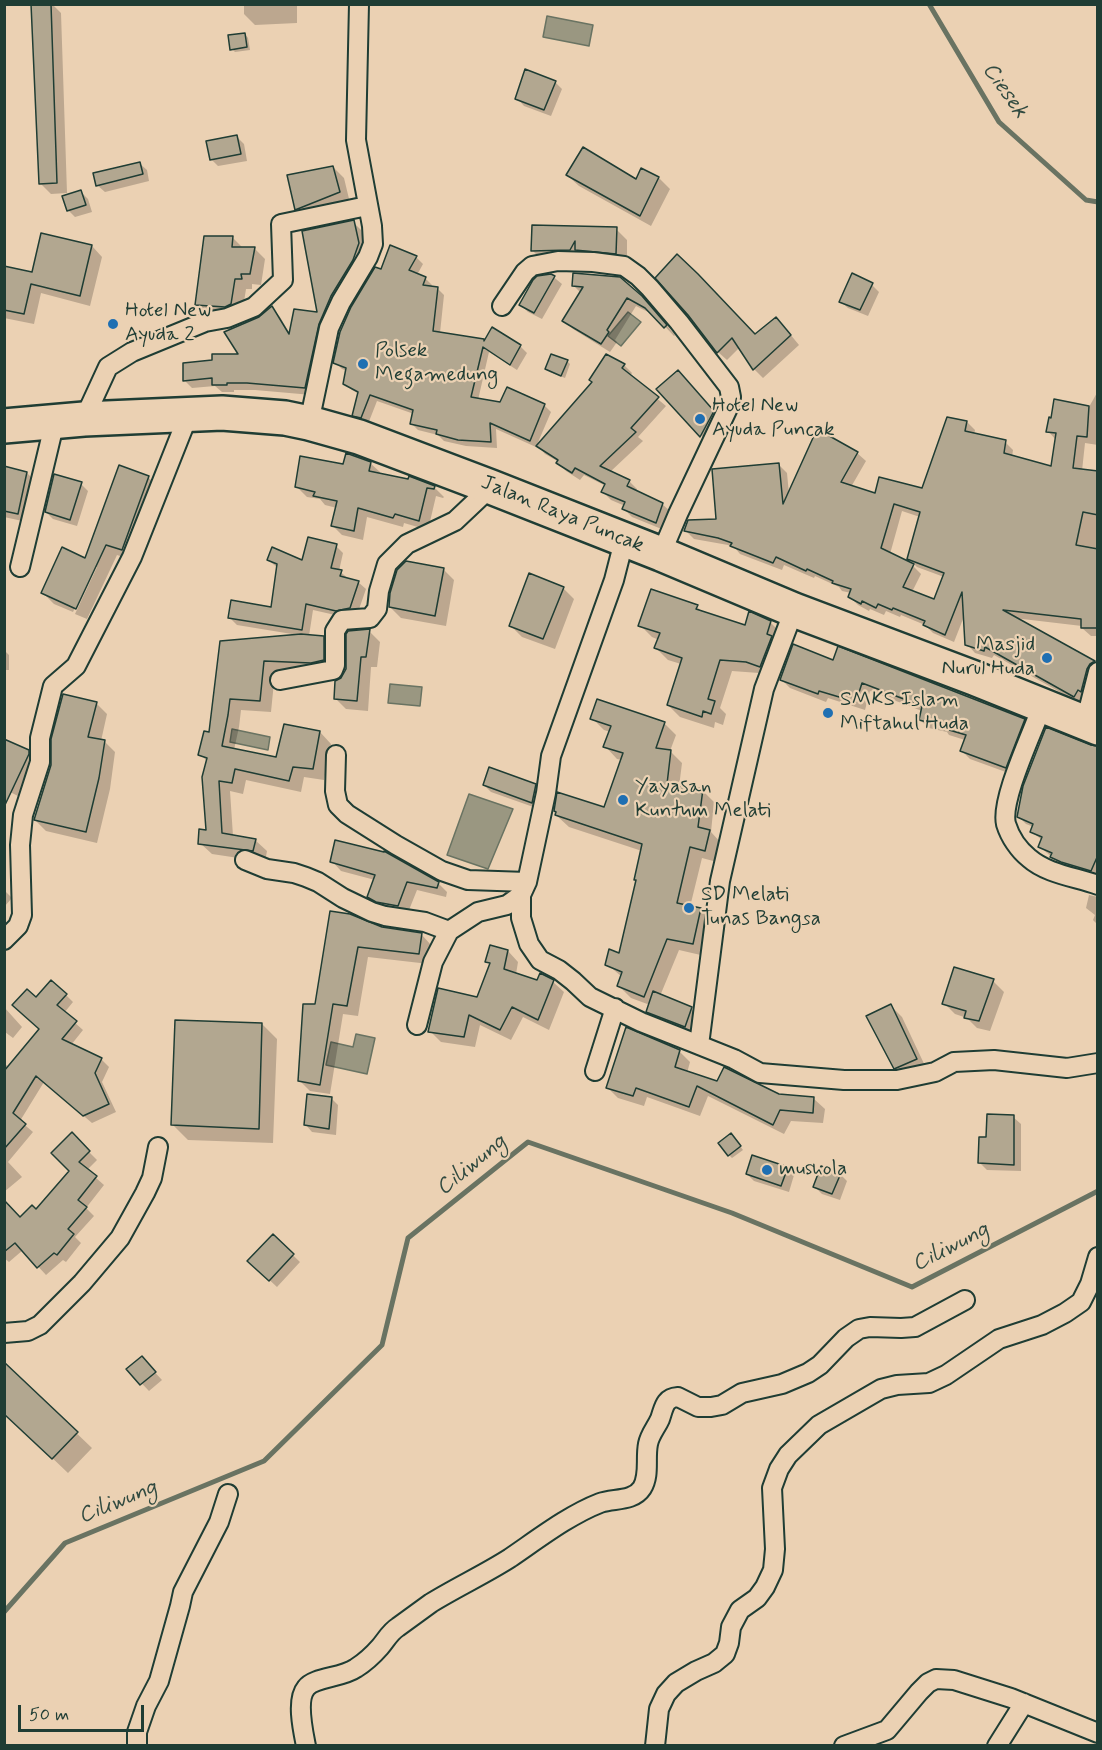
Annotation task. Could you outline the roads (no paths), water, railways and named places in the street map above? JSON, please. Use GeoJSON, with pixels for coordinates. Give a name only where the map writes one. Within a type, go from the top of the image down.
{"type":"FeatureCollection","features":[{"type":"Feature","properties":{"kind":"highway","name":"Jalan Raya Puncak"},"geometry":{"type":"LineString","coordinates":[[4,426],[70,420],[222,413],[285,418],[309,423],[359,437],[491,487],[661,554],[794,610],[1091,725]]}},
{"type":"Feature","properties":{"kind":"street"},"geometry":{"type":"LineString","coordinates":[[309,423],[329,328],[373,244],[372,226],[356,140],[359,4]]}},
{"type":"Feature","properties":{"kind":"street"},"geometry":{"type":"LineString","coordinates":[[20,567],[70,420],[108,368],[132,352],[205,322],[227,318],[254,308],[284,280],[281,224],[367,206]]}},
{"type":"Feature","properties":{"kind":"street"},"geometry":{"type":"LineString","coordinates":[[502,306],[532,266],[558,261],[624,266],[650,288],[729,387],[731,398],[729,406],[661,554]]}},
{"type":"Feature","properties":{"kind":"street"},"geometry":{"type":"LineString","coordinates":[[4,940],[18,926],[22,915],[20,845],[23,816],[40,762],[40,738],[53,686],[76,666],[132,557],[188,416]]}},
{"type":"Feature","properties":{"kind":"street"},"geometry":{"type":"LineString","coordinates":[[280,681],[333,670],[335,631],[342,620],[370,618],[377,609],[379,591],[387,564],[407,544],[455,521],[491,487]]}},
{"type":"Feature","properties":{"kind":"street"},"geometry":{"type":"LineString","coordinates":[[624,540],[614,580],[551,756],[546,793],[524,889],[521,918],[529,944],[540,960],[573,981],[590,997],[641,1022],[734,1059],[760,1073],[844,1080],[897,1080],[935,1072],[954,1062],[994,1060],[1067,1068],[1098,1064]]}},
{"type":"Feature","properties":{"kind":"street"},"geometry":{"type":"LineString","coordinates":[[699,1045],[720,881],[764,689],[794,610]]}},
{"type":"Feature","properties":{"kind":"street"},"geometry":{"type":"LineString","coordinates":[[1091,725],[1098,672]]}},
{"type":"Feature","properties":{"kind":"street"},"geometry":{"type":"LineString","coordinates":[[1042,706],[1008,795],[1006,823],[1016,845],[1030,859],[1050,870],[1098,885]]}},
{"type":"Feature","properties":{"kind":"street"},"geometry":{"type":"LineString","coordinates":[[336,755],[335,791],[338,805],[347,814],[442,871],[468,880],[524,889]]}},
{"type":"Feature","properties":{"kind":"street"},"geometry":{"type":"LineString","coordinates":[[245,860],[267,869],[306,877],[372,912],[425,922],[449,931]]}},
{"type":"Feature","properties":{"kind":"street"},"geometry":{"type":"LineString","coordinates":[[417,1025],[433,962],[449,931],[478,912],[507,905],[524,889]]}},
{"type":"Feature","properties":{"kind":"street"},"geometry":{"type":"LineString","coordinates":[[595,1071],[615,1008]]}},
{"type":"Feature","properties":{"kind":"street"},"geometry":{"type":"LineString","coordinates":[[4,1333],[28,1331],[40,1325],[82,1283],[120,1238],[149,1185],[154,1172],[158,1147]]}},
{"type":"Feature","properties":{"kind":"street"},"geometry":{"type":"LineString","coordinates":[[655,1746],[658,1716],[666,1694],[676,1683],[714,1663],[725,1654],[731,1626],[740,1610],[757,1598],[773,1570],[775,1549],[772,1488],[779,1469],[788,1455],[819,1425],[881,1389],[897,1385],[929,1383],[946,1375],[999,1339],[1042,1325],[1065,1313],[1081,1302],[1090,1284],[1097,1259]]}},
{"type":"Feature","properties":{"kind":"street"},"geometry":{"type":"LineString","coordinates":[[306,1746],[301,1702],[302,1694],[310,1683],[344,1675],[355,1669],[379,1648],[399,1625],[431,1603],[503,1563],[563,1523],[599,1504],[622,1500],[640,1492],[647,1472],[650,1435],[669,1399],[678,1397],[703,1408],[722,1405],[742,1393],[782,1384],[807,1373],[820,1365],[846,1338],[860,1329],[915,1327],[965,1300]]}},
{"type":"Feature","properties":{"kind":"street"},"geometry":{"type":"LineString","coordinates":[[137,1746],[137,1731],[146,1706],[159,1681],[183,1592],[219,1521],[228,1494]]}},
{"type":"Feature","properties":{"kind":"street"},"geometry":{"type":"LineString","coordinates":[[844,1746],[887,1730],[919,1692],[936,1679],[954,1680],[1011,1698],[1098,1733]]}},
{"type":"Feature","properties":{"kind":"street"},"geometry":{"type":"LineString","coordinates":[[997,1746],[1024,1703]]}},
{"type":"Feature","properties":{"kind":"waterway","name":"Ciesek"},"geometry":{"type":"LineString","coordinates":[[929,4],[999,122],[1086,200],[1098,202]]}},
{"type":"Feature","properties":{"kind":"waterway","name":"Ciliwung"},"geometry":{"type":"LineString","coordinates":[[4,1612],[65,1543],[264,1461],[382,1345],[408,1238],[528,1142],[732,1213],[912,1287],[1098,1191]]}},
{"type":"Feature","properties":{"kind":"place","name":"Hotel New Ayuda 2"},"geometry":{"type":"Point","coordinates":[113,324]}},
{"type":"Feature","properties":{"kind":"place","name":"Polsek Megamedung"},"geometry":{"type":"Point","coordinates":[363,364]}},
{"type":"Feature","properties":{"kind":"place","name":"Hotel New Ayuda Puncak"},"geometry":{"type":"Point","coordinates":[700,419]}},
{"type":"Feature","properties":{"kind":"place","name":"Masjid Nurul Huda"},"geometry":{"type":"Point","coordinates":[1047,658]}},
{"type":"Feature","properties":{"kind":"place","name":"SMKS Islam Miftahul Huda"},"geometry":{"type":"Point","coordinates":[828,713]}},
{"type":"Feature","properties":{"kind":"place","name":"Yayasan Kuntum Melati"},"geometry":{"type":"Point","coordinates":[623,800]}},
{"type":"Feature","properties":{"kind":"place","name":"SD Melati Tunas Bangsa"},"geometry":{"type":"Point","coordinates":[689,908]}},
{"type":"Feature","properties":{"kind":"place","name":"mushola"},"geometry":{"type":"Point","coordinates":[767,1170]}}]}
